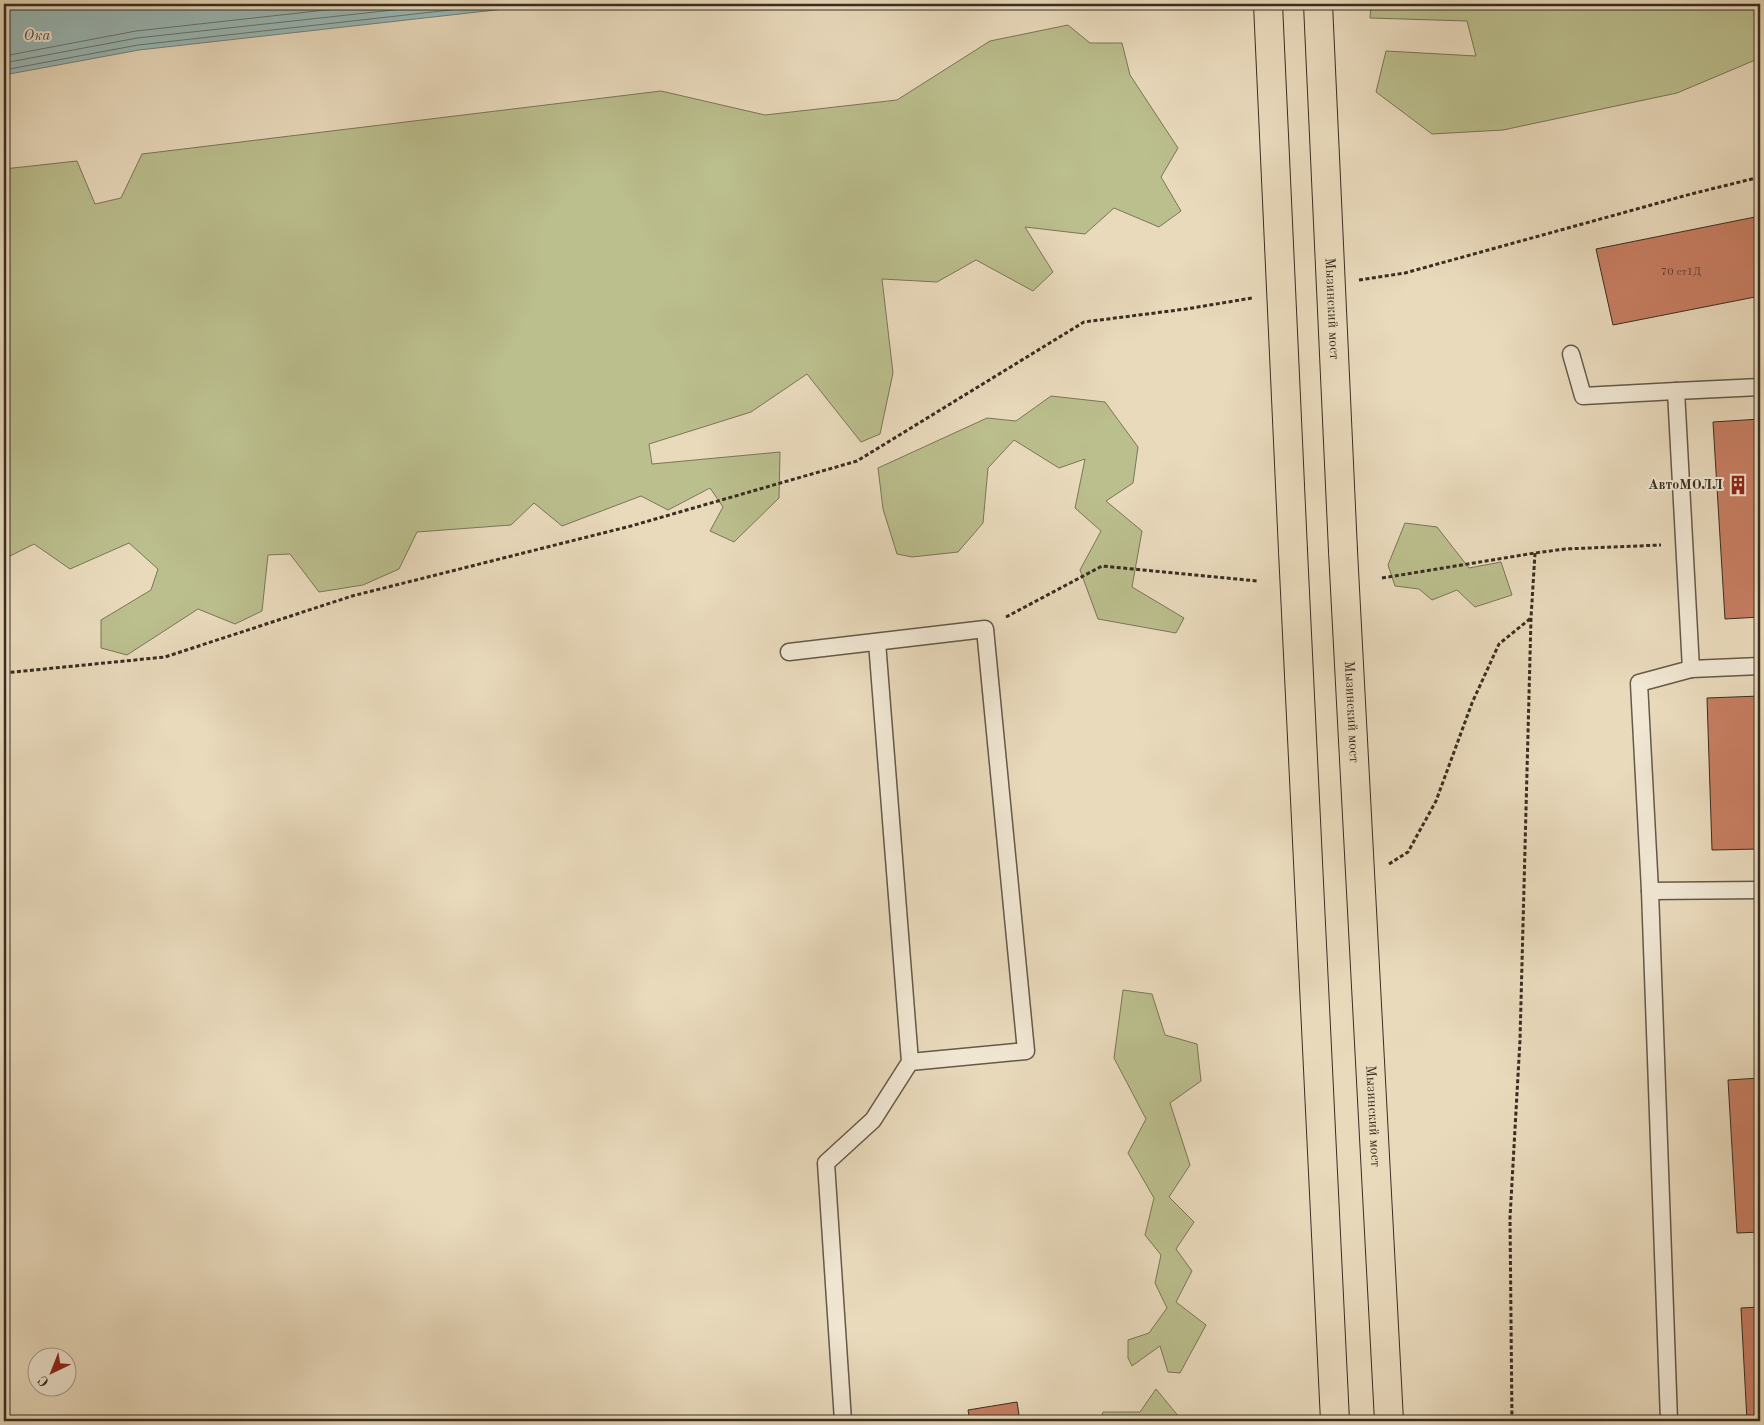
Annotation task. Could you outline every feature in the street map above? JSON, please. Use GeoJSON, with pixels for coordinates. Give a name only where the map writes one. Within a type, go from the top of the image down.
{"type":"FeatureCollection","features":[{"type":"Feature","properties":{"kind":"main road"},"geometry":{"type":"LineString","coordinates":[[1268,4],[1335,1421]]}},
{"type":"Feature","properties":{"kind":"main road","name":"Мызинский мост"},"geometry":{"type":"LineString","coordinates":[[1318,4],[1343,551],[1389,1421]]}},
{"type":"Feature","properties":{"kind":"lane"},"geometry":{"type":"LineString","coordinates":[[1571,354],[1583,396],[1760,387]]}},
{"type":"Feature","properties":{"kind":"lane"},"geometry":{"type":"LineString","coordinates":[[1676,391],[1691,669]]}},
{"type":"Feature","properties":{"kind":"lane"},"geometry":{"type":"LineString","coordinates":[[789,652],[985,629],[1026,1051],[910,1062]]}},
{"type":"Feature","properties":{"kind":"lane"},"geometry":{"type":"LineString","coordinates":[[843,1421],[826,1163],[872,1120],[910,1062],[877,642]]}},
{"type":"Feature","properties":{"kind":"lane"},"geometry":{"type":"LineString","coordinates":[[1669,1421],[1650,891],[1639,683],[1691,669],[1760,666]]}},
{"type":"Feature","properties":{"kind":"lane"},"geometry":{"type":"LineString","coordinates":[[1650,891],[1760,890]]}},
{"type":"Feature","properties":{"kind":"path"},"geometry":{"type":"LineString","coordinates":[[1357,281],[1405,273],[1760,177]]}},
{"type":"Feature","properties":{"kind":"path"},"geometry":{"type":"LineString","coordinates":[[4,673],[165,657],[352,596],[631,526],[857,461],[1084,322],[1186,309],[1252,298]]}},
{"type":"Feature","properties":{"kind":"path"},"geometry":{"type":"LineString","coordinates":[[1382,578],[1565,549],[1684,544]]}},
{"type":"Feature","properties":{"kind":"path"},"geometry":{"type":"LineString","coordinates":[[1512,1421],[1510,1218],[1520,1040],[1531,618],[1535,553]]}},
{"type":"Feature","properties":{"kind":"path"},"geometry":{"type":"LineString","coordinates":[[985,629],[1102,566],[1257,581]]}},
{"type":"Feature","properties":{"kind":"path"},"geometry":{"type":"LineString","coordinates":[[1361,881],[1408,852],[1436,801],[1472,703],[1498,644],[1531,618]]}},
{"type":"Feature","properties":{"kind":"green space"},"geometry":{"type":"Polygon","coordinates":[[[1371,4],[1760,4],[1760,58],[1677,93],[1503,130],[1432,134],[1376,92],[1386,51],[1476,56],[1467,21],[1370,18],[1371,4]]]}},
{"type":"Feature","properties":{"kind":"green space"},"geometry":{"type":"Polygon","coordinates":[[[1068,25],[1090,43],[1122,43],[1130,75],[1178,148],[1161,177],[1181,211],[1159,227],[1114,208],[1085,234],[1025,227],[1053,272],[1033,291],[976,260],[937,282],[882,279],[893,373],[880,434],[861,442],[807,374],[751,412],[649,444],[652,464],[780,452],[779,498],[734,542],[710,531],[723,507],[710,488],[668,510],[641,496],[562,526],[534,503],[511,525],[417,532],[399,569],[363,585],[319,592],[290,554],[268,555],[262,611],[235,624],[198,609],[127,655],[101,648],[101,620],[151,590],[158,569],[129,543],[70,569],[34,544],[4,559],[4,169],[77,161],[95,204],[121,198],[142,154],[661,91],[765,115],[897,100],[990,41],[1068,25]]]}},
{"type":"Feature","properties":{"kind":"green space"},"geometry":{"type":"Polygon","coordinates":[[[1051,396],[1105,402],[1138,447],[1133,483],[1106,501],[1142,531],[1132,587],[1184,618],[1176,633],[1098,619],[1080,570],[1101,531],[1075,508],[1085,459],[1059,468],[1014,440],[988,468],[983,523],[958,552],[912,557],[897,554],[883,509],[878,468],[987,418],[1016,421],[1051,396]]]}},
{"type":"Feature","properties":{"kind":"green space"},"geometry":{"type":"Polygon","coordinates":[[[1405,523],[1437,527],[1469,568],[1501,562],[1512,595],[1475,607],[1457,590],[1432,600],[1419,589],[1395,586],[1388,565],[1405,523]]]}},
{"type":"Feature","properties":{"kind":"green space"},"geometry":{"type":"Polygon","coordinates":[[[1123,990],[1152,994],[1165,1035],[1197,1044],[1201,1081],[1170,1103],[1190,1165],[1169,1197],[1194,1222],[1176,1249],[1192,1271],[1176,1302],[1206,1325],[1180,1373],[1168,1372],[1160,1346],[1132,1366],[1128,1358],[1128,1340],[1149,1333],[1167,1308],[1155,1283],[1161,1255],[1145,1235],[1154,1198],[1128,1153],[1146,1119],[1114,1058],[1123,990]]]}},
{"type":"Feature","properties":{"kind":"green space"},"geometry":{"type":"Polygon","coordinates":[[[1156,1389],[1179,1417],[1178,1421],[1100,1421],[1103,1412],[1140,1412],[1156,1389]]]}},
{"type":"Feature","properties":{"kind":"water","name":"Ока"},"geometry":{"type":"Polygon","coordinates":[[[4,4],[549,4],[139,50],[4,75],[4,4]]]}},
{"type":"Feature","properties":{"kind":"building"},"geometry":{"type":"Polygon","coordinates":[[[1760,216],[1760,296],[1613,325],[1596,249],[1760,216]]]}},
{"type":"Feature","properties":{"kind":"building","name":"АвтоМОЛЛ"},"geometry":{"type":"Polygon","coordinates":[[[1760,419],[1760,617],[1725,619],[1713,422],[1760,419]]]}},
{"type":"Feature","properties":{"kind":"building"},"geometry":{"type":"Polygon","coordinates":[[[1760,696],[1760,849],[1712,850],[1707,698],[1760,696]]]}},
{"type":"Feature","properties":{"kind":"building"},"geometry":{"type":"Polygon","coordinates":[[[1760,1078],[1760,1232],[1737,1233],[1728,1080],[1760,1078]]]}},
{"type":"Feature","properties":{"kind":"building"},"geometry":{"type":"Polygon","coordinates":[[[1760,1307],[1760,1421],[1747,1421],[1741,1308],[1760,1307]]]}},
{"type":"Feature","properties":{"kind":"building"},"geometry":{"type":"Polygon","coordinates":[[[1017,1402],[1020,1421],[970,1421],[968,1410],[1017,1402]]]}},
{"type":"Feature","properties":{"kind":"place","name":"АвтоМОЛЛ"},"geometry":{"type":"Point","coordinates":[1738,485]}}]}
